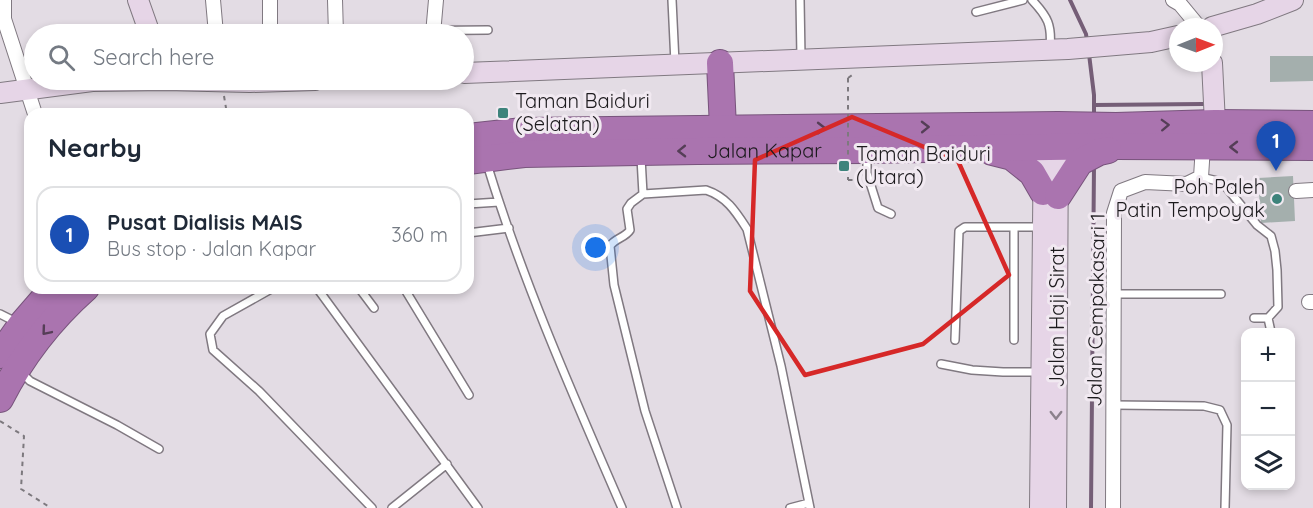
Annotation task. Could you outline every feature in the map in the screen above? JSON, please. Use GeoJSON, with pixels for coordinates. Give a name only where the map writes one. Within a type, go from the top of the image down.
{"type":"FeatureCollection","features":[{"type":"Feature","properties":{"kind":"highway"},"geometry":{"type":"LineString","coordinates":[[720,73],[722,119]]}},
{"type":"Feature","properties":{"kind":"highway","name":"Jalan Kapar"},"geometry":{"type":"LineString","coordinates":[[474,136],[523,131],[722,119],[867,139],[974,148],[1081,141],[1215,123],[1313,124]]}},
{"type":"Feature","properties":{"kind":"highway","name":"Jalan Kapar"},"geometry":{"type":"LineString","coordinates":[[477,160],[524,154],[641,152],[867,139],[1081,141],[1203,146],[1313,147]]}},
{"type":"Feature","properties":{"kind":"highway"},"geometry":{"type":"LineString","coordinates":[[974,148],[1012,157],[1050,194],[1081,141]]}},
{"type":"Feature","properties":{"kind":"highway"},"geometry":{"type":"LineString","coordinates":[[0,399],[9,362],[11,319],[45,294]]}},
{"type":"Feature","properties":{"kind":"highway"},"geometry":{"type":"LineString","coordinates":[[9,362],[58,317],[79,294]]}},
{"type":"Feature","properties":{"kind":"street"},"geometry":{"type":"LineString","coordinates":[[4,0],[4,19],[24,81]]}},
{"type":"Feature","properties":{"kind":"street"},"geometry":{"type":"LineString","coordinates":[[138,0],[146,24]]}},
{"type":"Feature","properties":{"kind":"street"},"geometry":{"type":"LineString","coordinates":[[213,0],[215,24]]}},
{"type":"Feature","properties":{"kind":"street"},"geometry":{"type":"LineString","coordinates":[[270,0],[270,24]]}},
{"type":"Feature","properties":{"kind":"street"},"geometry":{"type":"LineString","coordinates":[[335,0],[336,24]]}},
{"type":"Feature","properties":{"kind":"street"},"geometry":{"type":"LineString","coordinates":[[434,24],[436,0]]}},
{"type":"Feature","properties":{"kind":"street"},"geometry":{"type":"LineString","coordinates":[[1223,24],[1257,14],[1274,4],[1293,0]]}},
{"type":"Feature","properties":{"kind":"street"},"geometry":{"type":"LineString","coordinates":[[1177,1],[1191,18]]}},
{"type":"Feature","properties":{"kind":"street"},"geometry":{"type":"LineString","coordinates":[[474,74],[675,65],[720,73],[801,60],[1059,50],[1151,42],[1169,38]]}},
{"type":"Feature","properties":{"kind":"street"},"geometry":{"type":"LineString","coordinates":[[1212,72],[1215,123]]}},
{"type":"Feature","properties":{"kind":"street"},"geometry":{"type":"LineString","coordinates":[[1,91],[27,90],[33,108]]}},
{"type":"Feature","properties":{"kind":"street","name":"Jalan Haji Sirat"},"geometry":{"type":"LineString","coordinates":[[1040,508],[1043,227],[1050,194],[1081,141]]}},
{"type":"Feature","properties":{"kind":"street"},"geometry":{"type":"LineString","coordinates":[[1201,177],[1203,146]]}},
{"type":"Feature","properties":{"kind":"street","name":"Jalan Cempakasari 1"},"geometry":{"type":"LineString","coordinates":[[1113,508],[1114,213],[1121,191],[1145,182],[1186,184],[1201,177]]}},
{"type":"Feature","properties":{"kind":"street"},"geometry":{"type":"LineString","coordinates":[[1296,192],[1313,190]]}},
{"type":"Feature","properties":{"kind":"street","name":"Jalan Haji Sirat"},"geometry":{"type":"LineString","coordinates":[[1050,194],[1056,508]]}},
{"type":"Feature","properties":{"kind":"lane"},"geometry":{"type":"LineString","coordinates":[[672,0],[675,65]]}},
{"type":"Feature","properties":{"kind":"lane"},"geometry":{"type":"LineString","coordinates":[[800,0],[801,60]]}},
{"type":"Feature","properties":{"kind":"lane"},"geometry":{"type":"LineString","coordinates":[[976,12],[1023,0]]}},
{"type":"Feature","properties":{"kind":"lane"},"geometry":{"type":"LineString","coordinates":[[1032,0],[1040,8],[1059,50]]}},
{"type":"Feature","properties":{"kind":"lane"},"geometry":{"type":"LineString","coordinates":[[474,31],[488,30]]}},
{"type":"Feature","properties":{"kind":"lane"},"geometry":{"type":"LineString","coordinates":[[867,139],[867,173],[874,197],[878,208],[891,214]]}},
{"type":"Feature","properties":{"kind":"lane"},"geometry":{"type":"LineString","coordinates":[[641,152],[643,194]]}},
{"type":"Feature","properties":{"kind":"lane"},"geometry":{"type":"LineString","coordinates":[[477,160],[499,202],[550,339],[622,508]]}},
{"type":"Feature","properties":{"kind":"lane"},"geometry":{"type":"LineString","coordinates":[[1201,177],[1222,182],[1257,225],[1271,236],[1277,270],[1278,307],[1268,318],[1254,318]]}},
{"type":"Feature","properties":{"kind":"lane"},"geometry":{"type":"LineString","coordinates":[[677,508],[645,411],[614,285],[610,246],[612,242],[630,230],[627,209],[643,194],[706,190],[716,193],[727,201],[747,229],[781,366],[809,506],[790,508]]}},
{"type":"Feature","properties":{"kind":"lane"},"geometry":{"type":"LineString","coordinates":[[474,204],[499,202]]}},
{"type":"Feature","properties":{"kind":"lane"},"geometry":{"type":"LineString","coordinates":[[955,340],[958,231],[965,227],[1043,227]]}},
{"type":"Feature","properties":{"kind":"lane"},"geometry":{"type":"LineString","coordinates":[[1014,227],[1014,339]]}},
{"type":"Feature","properties":{"kind":"lane"},"geometry":{"type":"LineString","coordinates":[[474,232],[509,228]]}},
{"type":"Feature","properties":{"kind":"lane"},"geometry":{"type":"LineString","coordinates":[[262,294],[223,316],[210,334],[213,350],[259,391],[372,508]]}},
{"type":"Feature","properties":{"kind":"lane"},"geometry":{"type":"LineString","coordinates":[[321,294],[478,508]]}},
{"type":"Feature","properties":{"kind":"lane"},"geometry":{"type":"LineString","coordinates":[[364,294],[374,308]]}},
{"type":"Feature","properties":{"kind":"lane"},"geometry":{"type":"LineString","coordinates":[[408,294],[468,395]]}},
{"type":"Feature","properties":{"kind":"lane"},"geometry":{"type":"LineString","coordinates":[[1114,294],[1221,294]]}},
{"type":"Feature","properties":{"kind":"lane"},"geometry":{"type":"LineString","coordinates":[[1268,318],[1270,328]]}},
{"type":"Feature","properties":{"kind":"lane"},"geometry":{"type":"LineString","coordinates":[[9,362],[30,381],[159,449]]}},
{"type":"Feature","properties":{"kind":"lane"},"geometry":{"type":"LineString","coordinates":[[941,364],[972,370],[1042,372]]}},
{"type":"Feature","properties":{"kind":"lane"},"geometry":{"type":"LineString","coordinates":[[1114,405],[1204,406],[1220,410],[1227,425],[1225,508]]}},
{"type":"Feature","properties":{"kind":"lane"},"geometry":{"type":"LineString","coordinates":[[392,508],[447,464]]}},
{"type":"Feature","properties":{"kind":"path"},"geometry":{"type":"LineString","coordinates":[[848,78],[848,180]]}},
{"type":"Feature","properties":{"kind":"path"},"geometry":{"type":"LineString","coordinates":[[0,421],[24,436],[21,489],[51,508]]}},
{"type":"Feature","properties":{"kind":"highlighted area"},"geometry":{"type":"Polygon","coordinates":[[[852,117],[958,161],[1009,275],[923,344],[805,375],[750,291],[755,160],[852,117]]]}},
{"type":"Feature","properties":{"kind":"building"},"geometry":{"type":"Polygon","coordinates":[[[1270,56],[1313,56],[1313,81],[1270,82],[1270,56]]]}},
{"type":"Feature","properties":{"kind":"building","name":"Poh Paleh Patin Tempoyak"},"geometry":{"type":"Polygon","coordinates":[[[1293,176],[1295,221],[1261,223],[1258,178],[1293,176]]]}},
{"type":"Feature","properties":{"kind":"waterway"},"geometry":{"type":"LineString","coordinates":[[1070,0],[1087,41]]}},
{"type":"Feature","properties":{"kind":"waterway"},"geometry":{"type":"LineString","coordinates":[[1089,54],[1094,115]]}},
{"type":"Feature","properties":{"kind":"waterway"},"geometry":{"type":"LineString","coordinates":[[1094,105],[1203,104]]}},
{"type":"Feature","properties":{"kind":"waterway"},"geometry":{"type":"LineString","coordinates":[[1091,508],[1094,165]]}},
{"type":"Feature","properties":{"kind":"place","name":"Taman Baiduri (Selatan)"},"geometry":{"type":"Point","coordinates":[503,113]}},
{"type":"Feature","properties":{"kind":"place","name":"Taman Baiduri (Utara)"},"geometry":{"type":"Point","coordinates":[844,166]}},
{"type":"Feature","properties":{"kind":"place","name":"Pusat Dialisis MAIS"},"geometry":{"type":"Point","coordinates":[1276,171]}},
{"type":"Feature","properties":{"kind":"place","name":"Poh Paleh Patin Tempoyak"},"geometry":{"type":"Point","coordinates":[1277,199]}}]}
